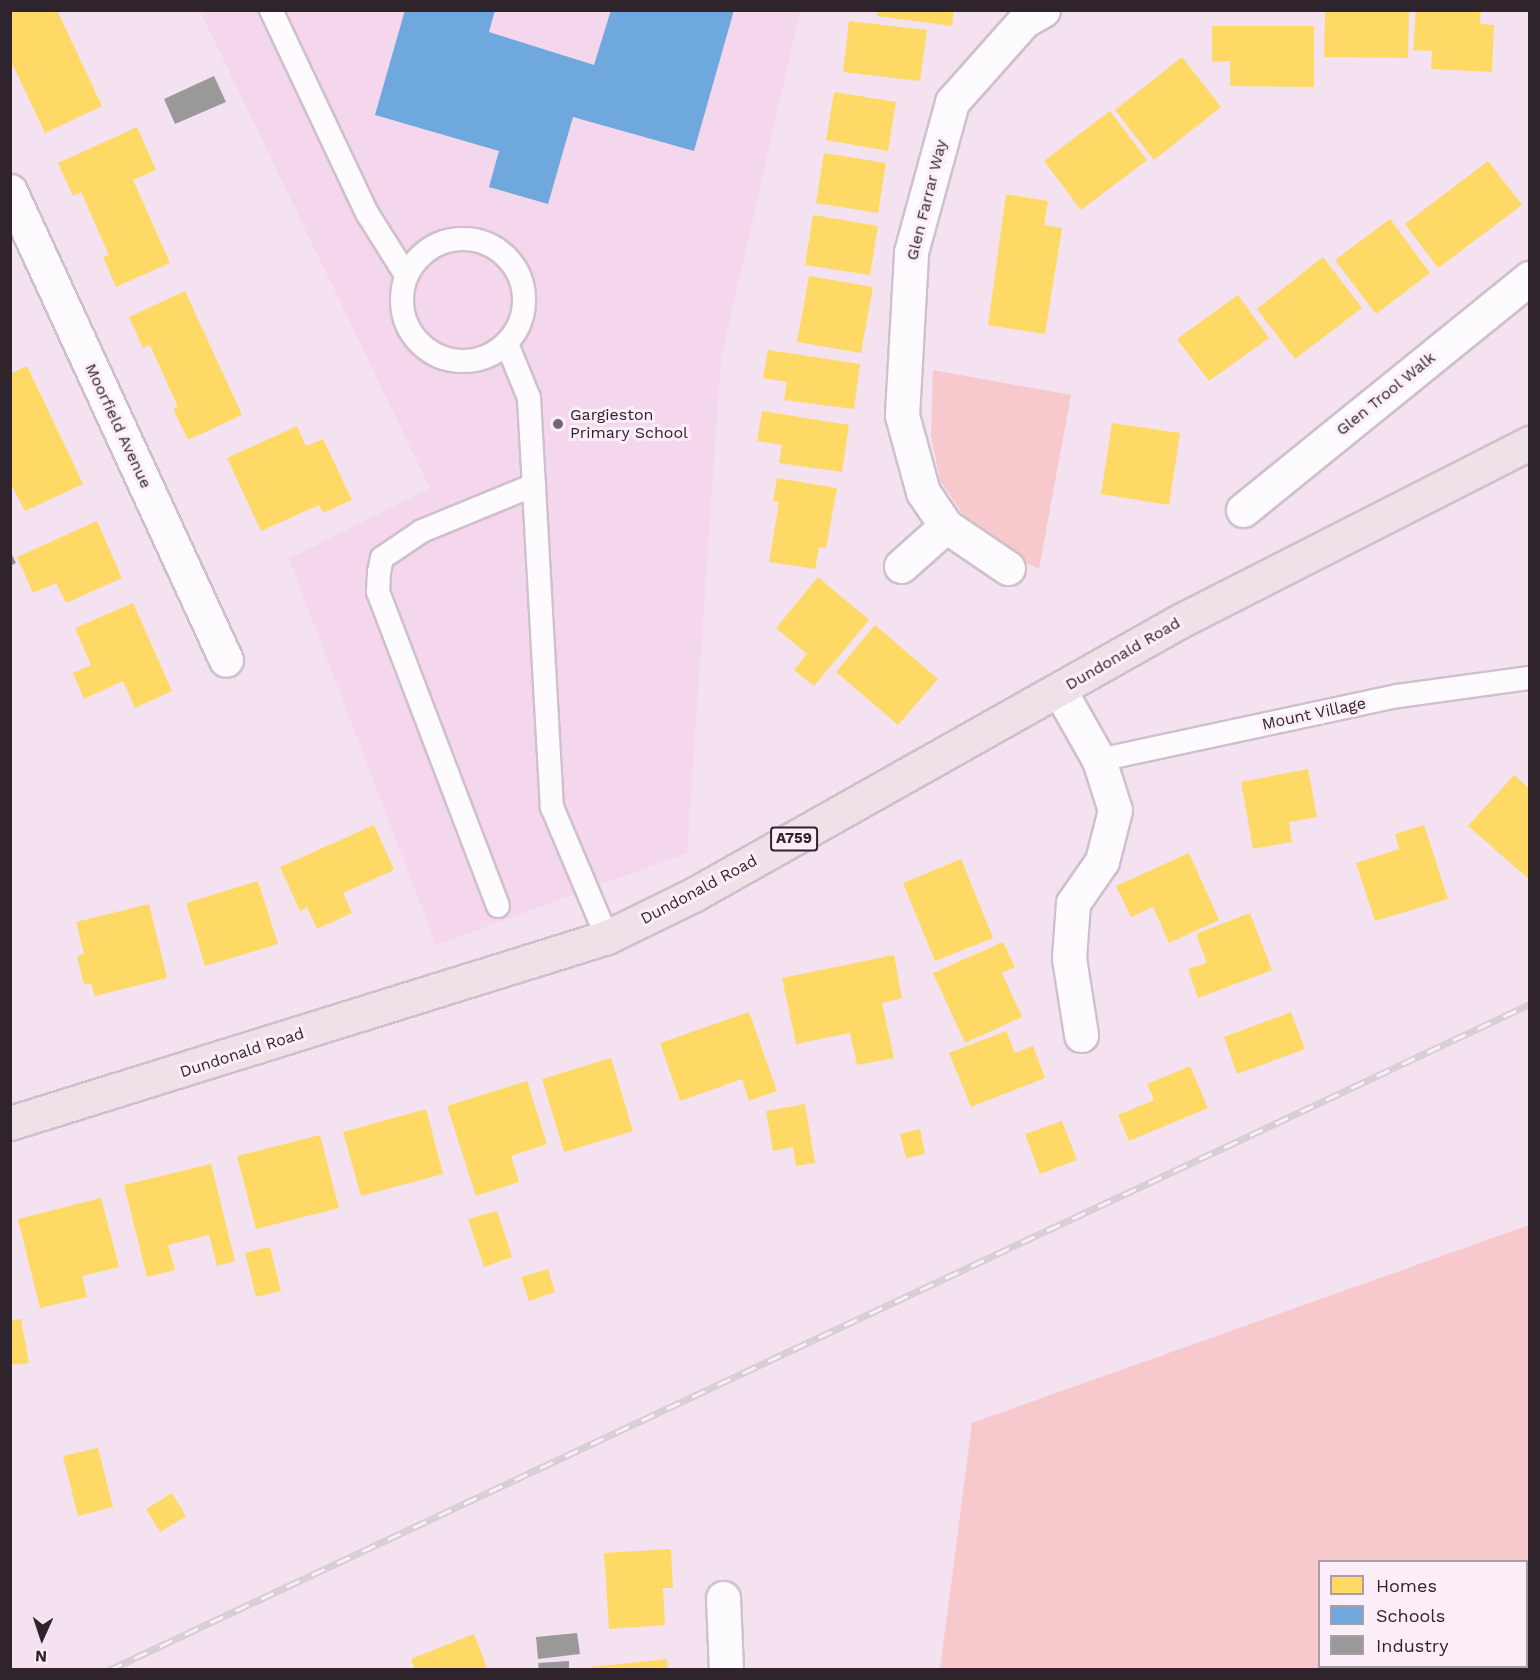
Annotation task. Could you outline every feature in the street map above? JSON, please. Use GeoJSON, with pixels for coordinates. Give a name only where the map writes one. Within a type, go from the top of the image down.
{"type":"FeatureCollection","features":[{"type":"Feature","properties":{"kind":"main road","name":"Dundonald Road"},"geometry":{"type":"LineString","coordinates":[[10,1123],[607,937],[693,895],[1060,691],[1180,621],[1530,443]]}},
{"type":"Feature","properties":{"kind":"street","name":"Glen Farrar Way"},"geometry":{"type":"LineString","coordinates":[[1008,568],[946,526],[923,492],[902,416],[911,252],[952,102],[1024,21],[1043,10]]}},
{"type":"Feature","properties":{"kind":"street","name":"Moorfield Avenue"},"geometry":{"type":"LineString","coordinates":[[10,191],[226,660]]}},
{"type":"Feature","properties":{"kind":"street","name":"Glen Trool Walk"},"geometry":{"type":"LineString","coordinates":[[1243,510],[1530,278]]}},
{"type":"Feature","properties":{"kind":"street"},"geometry":{"type":"LineString","coordinates":[[901,566],[946,526]]}},
{"type":"Feature","properties":{"kind":"street"},"geometry":{"type":"LineString","coordinates":[[1060,691],[1100,760],[1115,810],[1102,861],[1073,903],[1069,958],[1082,1035]]}},
{"type":"Feature","properties":{"kind":"street"},"geometry":{"type":"LineString","coordinates":[[723,1598],[726,1670]]}},
{"type":"Feature","properties":{"kind":"lane"},"geometry":{"type":"LineString","coordinates":[[271,10],[367,213],[406,275]]}},
{"type":"Feature","properties":{"kind":"lane"},"geometry":{"type":"LineString","coordinates":[[472,238],[492,245],[507,256],[520,274],[525,300],[521,321],[507,344],[489,356],[460,362],[440,358],[422,347],[409,330],[403,314],[401,293],[406,275],[417,258],[450,240],[472,238]]}},
{"type":"Feature","properties":{"kind":"lane"},"geometry":{"type":"LineString","coordinates":[[507,344],[529,398],[552,807],[607,937]]}},
{"type":"Feature","properties":{"kind":"lane"},"geometry":{"type":"LineString","coordinates":[[498,906],[378,592],[379,572],[382,558],[422,531],[534,485]]}},
{"type":"Feature","properties":{"kind":"lane","name":"Mount Village"},"geometry":{"type":"LineString","coordinates":[[1100,760],[1398,696],[1530,678]]}},
{"type":"Feature","properties":{"kind":"shaded area","name":"Gargieston Primary School"},"geometry":{"type":"Polygon","coordinates":[[[200,11],[800,11],[721,359],[687,853],[436,945],[289,559],[430,488],[200,11]]]}},
{"type":"Feature","properties":{"kind":"shaded area"},"geometry":{"type":"Polygon","coordinates":[[[933,370],[1071,395],[1039,569],[1018,559],[969,523],[940,480],[931,436],[933,370]]]}},
{"type":"Feature","properties":{"kind":"shaded area"},"geometry":{"type":"Polygon","coordinates":[[[1529,1225],[1529,1669],[940,1669],[972,1423],[1529,1225]]]}},
{"type":"Feature","properties":{"kind":"building: Homes"},"geometry":{"type":"Polygon","coordinates":[[[10,10],[57,10],[102,106],[45,133],[10,59],[10,10]]]}},
{"type":"Feature","properties":{"kind":"building: Homes"},"geometry":{"type":"Polygon","coordinates":[[[878,10],[954,10],[952,26],[877,16],[878,10]]]}},
{"type":"Feature","properties":{"kind":"building: Homes"},"geometry":{"type":"Polygon","coordinates":[[[1325,10],[1409,10],[1408,58],[1324,57],[1325,10]]]}},
{"type":"Feature","properties":{"kind":"building: Homes"},"geometry":{"type":"Polygon","coordinates":[[[1416,10],[1481,10],[1480,24],[1494,25],[1492,72],[1431,69],[1432,51],[1413,50],[1416,10]]]}},
{"type":"Feature","properties":{"kind":"building: Homes"},"geometry":{"type":"Polygon","coordinates":[[[849,21],[927,30],[920,81],[843,72],[849,21]]]}},
{"type":"Feature","properties":{"kind":"building: Homes"},"geometry":{"type":"Polygon","coordinates":[[[1212,26],[1314,26],[1314,87],[1230,86],[1230,61],[1212,62],[1212,26]]]}},
{"type":"Feature","properties":{"kind":"building: Homes"},"geometry":{"type":"Polygon","coordinates":[[[1182,57],[1221,107],[1154,160],[1115,110],[1182,57]]]}},
{"type":"Feature","properties":{"kind":"building: Homes"},"geometry":{"type":"Polygon","coordinates":[[[834,92],[896,102],[888,151],[826,140],[834,92]]]}},
{"type":"Feature","properties":{"kind":"building: Homes"},"geometry":{"type":"Polygon","coordinates":[[[1110,111],[1147,160],[1081,210],[1044,161],[1110,111]]]}},
{"type":"Feature","properties":{"kind":"building: Homes"},"geometry":{"type":"Polygon","coordinates":[[[137,127],[156,170],[133,180],[170,263],[116,287],[103,257],[109,255],[81,192],[73,196],[58,163],[137,127]]]}},
{"type":"Feature","properties":{"kind":"building: Homes"},"geometry":{"type":"Polygon","coordinates":[[[824,153],[886,163],[878,213],[816,203],[824,153]]]}},
{"type":"Feature","properties":{"kind":"building: Homes"},"geometry":{"type":"Polygon","coordinates":[[[1488,161],[1522,205],[1438,268],[1405,224],[1488,161]]]}},
{"type":"Feature","properties":{"kind":"building: Homes"},"geometry":{"type":"Polygon","coordinates":[[[1006,194],[1048,201],[1044,225],[1062,228],[1045,334],[988,325],[1006,194]]]}},
{"type":"Feature","properties":{"kind":"building: Homes"},"geometry":{"type":"Polygon","coordinates":[[[813,215],[878,226],[870,275],[805,265],[813,215]]]}},
{"type":"Feature","properties":{"kind":"building: Homes"},"geometry":{"type":"Polygon","coordinates":[[[1390,219],[1430,273],[1376,314],[1335,260],[1390,219]]]}},
{"type":"Feature","properties":{"kind":"building: Homes"},"geometry":{"type":"Polygon","coordinates":[[[1323,257],[1362,308],[1295,359],[1257,309],[1323,257]]]}},
{"type":"Feature","properties":{"kind":"building: Homes"},"geometry":{"type":"Polygon","coordinates":[[[809,276],[873,287],[861,353],[797,342],[809,276]]]}},
{"type":"Feature","properties":{"kind":"building: Homes"},"geometry":{"type":"Polygon","coordinates":[[[185,291],[242,415],[188,440],[173,409],[178,407],[150,345],[143,348],[129,317],[185,291]]]}},
{"type":"Feature","properties":{"kind":"building: Homes"},"geometry":{"type":"Polygon","coordinates":[[[1238,295],[1269,338],[1209,381],[1177,339],[1238,295]]]}},
{"type":"Feature","properties":{"kind":"building: Homes"},"geometry":{"type":"Polygon","coordinates":[[[768,350],[860,364],[854,409],[784,400],[787,382],[763,378],[768,350]]]}},
{"type":"Feature","properties":{"kind":"building: Homes"},"geometry":{"type":"Polygon","coordinates":[[[27,366],[83,484],[25,511],[10,482],[10,374],[27,366]]]}},
{"type":"Feature","properties":{"kind":"building: Homes"},"geometry":{"type":"Polygon","coordinates":[[[762,411],[849,425],[842,472],[779,463],[782,445],[757,441],[762,411]]]}},
{"type":"Feature","properties":{"kind":"building: Homes"},"geometry":{"type":"Polygon","coordinates":[[[1112,423],[1180,433],[1169,505],[1101,494],[1112,423]]]}},
{"type":"Feature","properties":{"kind":"building: Homes"},"geometry":{"type":"Polygon","coordinates":[[[297,426],[306,446],[323,439],[352,500],[323,513],[319,505],[261,531],[227,458],[297,426]]]}},
{"type":"Feature","properties":{"kind":"building: Homes"},"geometry":{"type":"Polygon","coordinates":[[[777,478],[837,488],[826,548],[819,547],[815,569],[769,562],[779,502],[773,501],[777,478]]]}},
{"type":"Feature","properties":{"kind":"building: Homes"},"geometry":{"type":"Polygon","coordinates":[[[97,521],[122,578],[66,603],[56,583],[33,593],[17,557],[97,521]]]}},
{"type":"Feature","properties":{"kind":"building: Homes"},"geometry":{"type":"Polygon","coordinates":[[[818,577],[869,620],[814,686],[794,670],[807,654],[776,628],[818,577]]]}},
{"type":"Feature","properties":{"kind":"building: Homes"},"geometry":{"type":"Polygon","coordinates":[[[133,603],[172,691],[135,708],[123,681],[84,699],[73,673],[91,665],[75,628],[133,603]]]}},
{"type":"Feature","properties":{"kind":"building: Homes"},"geometry":{"type":"Polygon","coordinates":[[[875,625],[938,679],[898,725],[836,672],[875,625]]]}},
{"type":"Feature","properties":{"kind":"building: Homes"},"geometry":{"type":"Polygon","coordinates":[[[1308,769],[1317,817],[1289,822],[1292,842],[1253,849],[1241,782],[1308,769]]]}},
{"type":"Feature","properties":{"kind":"building: Homes"},"geometry":{"type":"Polygon","coordinates":[[[1514,775],[1530,789],[1530,880],[1468,826],[1514,775]]]}},
{"type":"Feature","properties":{"kind":"building: Homes"},"geometry":{"type":"Polygon","coordinates":[[[374,825],[394,870],[343,893],[352,913],[317,929],[307,907],[300,911],[280,867],[374,825]]]}},
{"type":"Feature","properties":{"kind":"building: Homes"},"geometry":{"type":"Polygon","coordinates":[[[1424,825],[1448,899],[1375,921],[1356,863],[1399,849],[1395,834],[1424,825]]]}},
{"type":"Feature","properties":{"kind":"building: Homes"},"geometry":{"type":"Polygon","coordinates":[[[1189,853],[1219,920],[1169,943],[1153,907],[1131,917],[1116,886],[1189,853]]]}},
{"type":"Feature","properties":{"kind":"building: Homes"},"geometry":{"type":"Polygon","coordinates":[[[961,859],[993,938],[935,961],[903,883],[961,859]]]}},
{"type":"Feature","properties":{"kind":"building: Homes"},"geometry":{"type":"Polygon","coordinates":[[[258,881],[278,944],[205,966],[186,903],[258,881]]]}},
{"type":"Feature","properties":{"kind":"building: Homes"},"geometry":{"type":"Polygon","coordinates":[[[149,904],[167,978],[95,996],[91,983],[84,985],[77,956],[84,954],[76,922],[149,904]]]}},
{"type":"Feature","properties":{"kind":"building: Homes"},"geometry":{"type":"Polygon","coordinates":[[[1250,913],[1272,970],[1198,998],[1188,969],[1207,963],[1196,934],[1250,913]]]}},
{"type":"Feature","properties":{"kind":"building: Homes"},"geometry":{"type":"Polygon","coordinates":[[[1003,942],[1015,967],[1002,973],[1022,1017],[965,1043],[933,973],[1003,942]]]}},
{"type":"Feature","properties":{"kind":"building: Homes"},"geometry":{"type":"Polygon","coordinates":[[[894,955],[902,998],[882,1003],[894,1058],[857,1065],[850,1033],[796,1044],[782,978],[894,955]]]}},
{"type":"Feature","properties":{"kind":"building: Homes"},"geometry":{"type":"Polygon","coordinates":[[[749,1012],[777,1091],[749,1101],[742,1079],[680,1101],[660,1043],[749,1012]]]}},
{"type":"Feature","properties":{"kind":"building: Homes"},"geometry":{"type":"Polygon","coordinates":[[[1291,1012],[1305,1049],[1237,1074],[1224,1037],[1291,1012]]]}},
{"type":"Feature","properties":{"kind":"building: Homes"},"geometry":{"type":"Polygon","coordinates":[[[1006,1031],[1015,1053],[1033,1046],[1045,1078],[971,1107],[949,1053],[1006,1031]]]}},
{"type":"Feature","properties":{"kind":"building: Homes"},"geometry":{"type":"Polygon","coordinates":[[[611,1058],[633,1131],[564,1152],[542,1079],[611,1058]]]}},
{"type":"Feature","properties":{"kind":"building: Homes"},"geometry":{"type":"Polygon","coordinates":[[[1190,1066],[1208,1108],[1129,1141],[1118,1115],[1154,1100],[1147,1084],[1190,1066]]]}},
{"type":"Feature","properties":{"kind":"building: Homes"},"geometry":{"type":"Polygon","coordinates":[[[527,1081],[547,1144],[511,1156],[519,1182],[476,1196],[447,1106],[527,1081]]]}},
{"type":"Feature","properties":{"kind":"building: Homes"},"geometry":{"type":"Polygon","coordinates":[[[805,1104],[815,1163],[796,1166],[793,1147],[773,1151],[766,1111],[805,1104]]]}},
{"type":"Feature","properties":{"kind":"building: Homes"},"geometry":{"type":"Polygon","coordinates":[[[426,1109],[443,1174],[361,1196],[343,1132],[426,1109]]]}},
{"type":"Feature","properties":{"kind":"building: Homes"},"geometry":{"type":"Polygon","coordinates":[[[1062,1121],[1077,1160],[1040,1174],[1025,1134],[1062,1121]]]}},
{"type":"Feature","properties":{"kind":"building: Homes"},"geometry":{"type":"Polygon","coordinates":[[[920,1129],[925,1154],[906,1158],[900,1134],[920,1129]]]}},
{"type":"Feature","properties":{"kind":"building: Homes"},"geometry":{"type":"Polygon","coordinates":[[[320,1135],[339,1208],[256,1229],[237,1156],[320,1135]]]}},
{"type":"Feature","properties":{"kind":"building: Homes"},"geometry":{"type":"Polygon","coordinates":[[[211,1164],[235,1261],[217,1266],[209,1235],[168,1245],[175,1270],[147,1277],[124,1185],[211,1164]]]}},
{"type":"Feature","properties":{"kind":"building: Homes"},"geometry":{"type":"Polygon","coordinates":[[[101,1198],[119,1267],[82,1276],[87,1297],[40,1308],[18,1219],[101,1198]]]}},
{"type":"Feature","properties":{"kind":"building: Homes"},"geometry":{"type":"Polygon","coordinates":[[[497,1211],[512,1257],[484,1267],[468,1219],[497,1211]]]}},
{"type":"Feature","properties":{"kind":"building: Homes"},"geometry":{"type":"Polygon","coordinates":[[[270,1247],[281,1291],[256,1297],[245,1253],[270,1247]]]}},
{"type":"Feature","properties":{"kind":"building: Homes"},"geometry":{"type":"Polygon","coordinates":[[[548,1269],[555,1292],[529,1301],[521,1277],[548,1269]]]}},
{"type":"Feature","properties":{"kind":"building: Homes"},"geometry":{"type":"Polygon","coordinates":[[[21,1319],[29,1363],[10,1365],[10,1321],[21,1319]]]}},
{"type":"Feature","properties":{"kind":"building: Homes"},"geometry":{"type":"Polygon","coordinates":[[[98,1448],[113,1507],[78,1516],[63,1456],[98,1448]]]}},
{"type":"Feature","properties":{"kind":"building: Homes"},"geometry":{"type":"Polygon","coordinates":[[[172,1493],[186,1516],[160,1532],[146,1509],[172,1493]]]}},
{"type":"Feature","properties":{"kind":"building: Homes"},"geometry":{"type":"Polygon","coordinates":[[[671,1549],[673,1588],[663,1588],[665,1625],[609,1629],[604,1553],[671,1549]]]}},
{"type":"Feature","properties":{"kind":"building: Homes"},"geometry":{"type":"Polygon","coordinates":[[[474,1634],[488,1670],[415,1670],[411,1659],[474,1634]]]}},
{"type":"Feature","properties":{"kind":"building: Homes"},"geometry":{"type":"Polygon","coordinates":[[[667,1659],[668,1670],[593,1670],[592,1667],[667,1659]]]}},
{"type":"Feature","properties":{"kind":"building: Schools"},"geometry":{"type":"Polygon","coordinates":[[[405,10],[495,10],[489,32],[594,65],[611,10],[734,10],[694,151],[573,117],[548,204],[489,187],[499,151],[375,115],[405,10]]]}},
{"type":"Feature","properties":{"kind":"building: Industry"},"geometry":{"type":"Polygon","coordinates":[[[214,76],[226,102],[175,124],[164,99],[214,76]]]}},
{"type":"Feature","properties":{"kind":"building: Industry"},"geometry":{"type":"Polygon","coordinates":[[[10,551],[16,563],[10,566],[10,551]]]}},
{"type":"Feature","properties":{"kind":"building: Industry"},"geometry":{"type":"Polygon","coordinates":[[[577,1633],[580,1654],[538,1659],[536,1637],[577,1633]]]}},
{"type":"Feature","properties":{"kind":"building: Industry"},"geometry":{"type":"Polygon","coordinates":[[[569,1661],[569,1670],[539,1670],[538,1663],[569,1661]]]}},
{"type":"Feature","properties":{"kind":"railway"},"geometry":{"type":"LineString","coordinates":[[109,1670],[1530,1004]]}},
{"type":"Feature","properties":{"kind":"place","name":"Gargieston Primary School"},"geometry":{"type":"Point","coordinates":[558,424]}}]}
